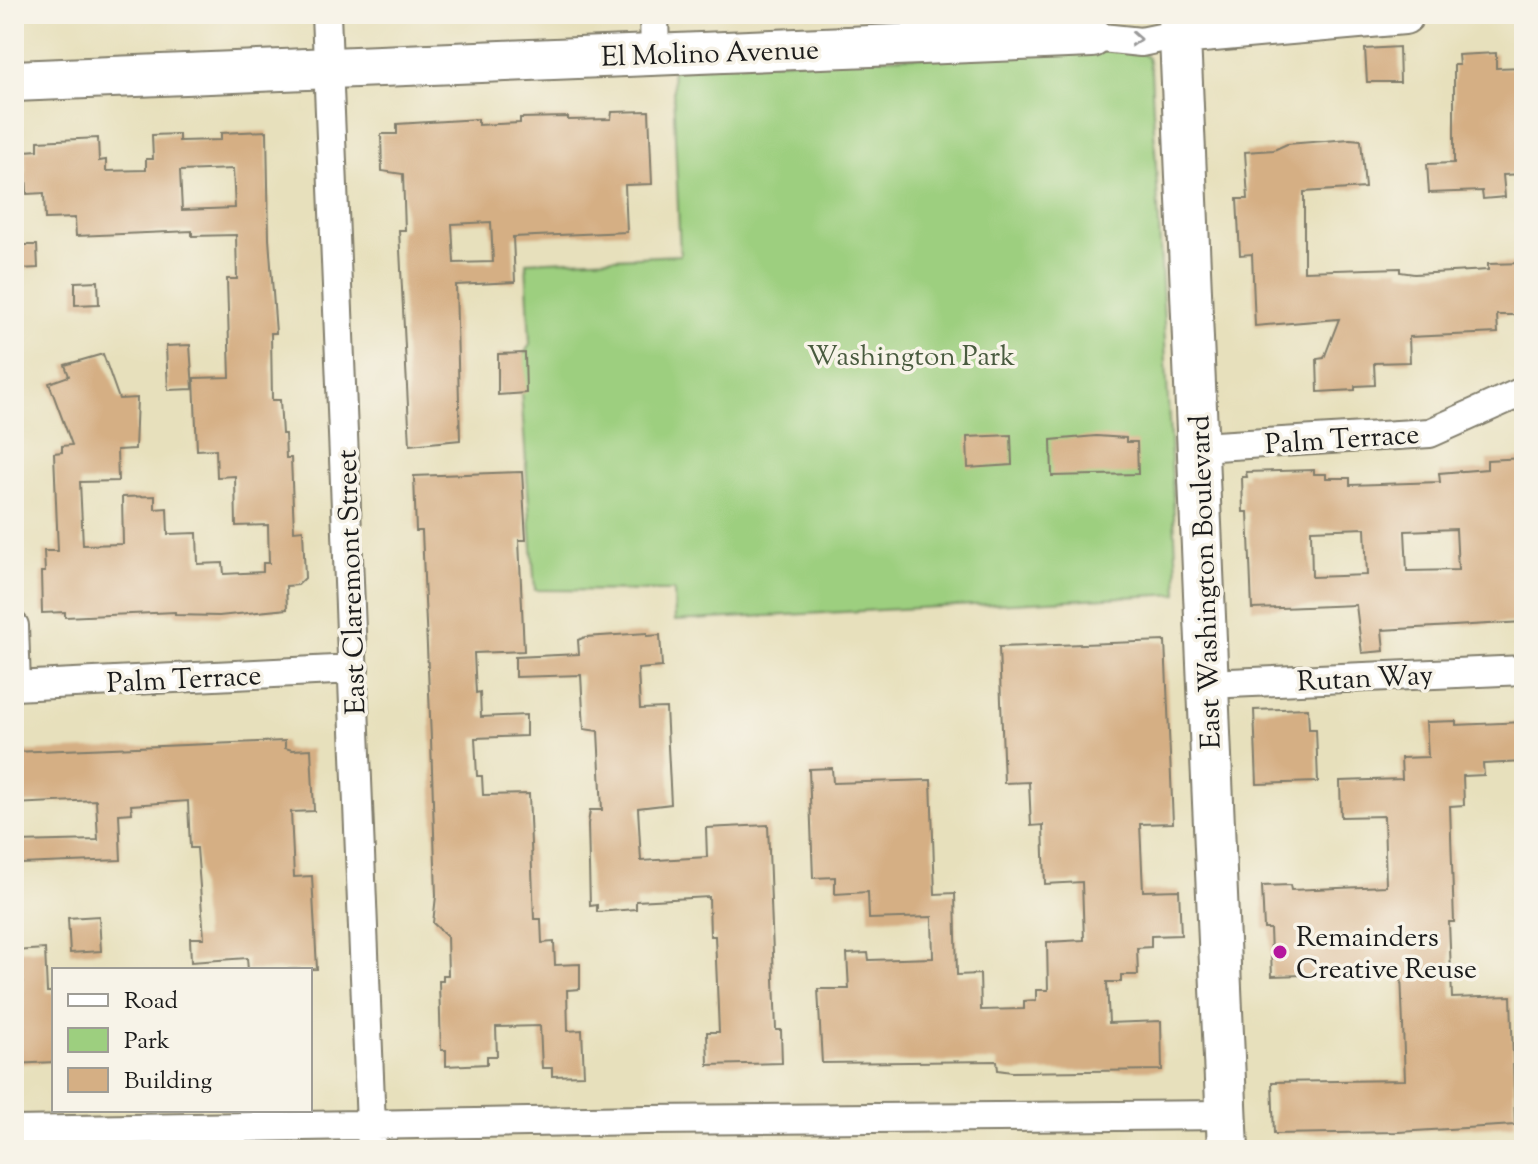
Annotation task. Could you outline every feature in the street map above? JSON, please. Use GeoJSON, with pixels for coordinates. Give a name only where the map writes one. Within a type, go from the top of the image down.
{"type":"FeatureCollection","features":[{"type":"Feature","properties":{"kind":"street","name":"East Claremont Street"},"geometry":{"type":"LineString","coordinates":[[326,14],[372,1138]]}},
{"type":"Feature","properties":{"kind":"street"},"geometry":{"type":"LineString","coordinates":[[654,14],[655,53]]}},
{"type":"Feature","properties":{"kind":"street","name":"El Molino Avenue"},"geometry":{"type":"LineString","coordinates":[[14,81],[1092,37],[1141,42],[1180,24],[1404,14]]}},
{"type":"Feature","properties":{"kind":"street","name":"East Washington Boulevard"},"geometry":{"type":"LineString","coordinates":[[1180,24],[1227,1133]]}},
{"type":"Feature","properties":{"kind":"street","name":"Palm Terrace"},"geometry":{"type":"LineString","coordinates":[[1199,447],[1430,433],[1524,391]]}},
{"type":"Feature","properties":{"kind":"street"},"geometry":{"type":"LineString","coordinates":[[14,626],[15,686]]}},
{"type":"Feature","properties":{"kind":"street","name":"Palm Terrace"},"geometry":{"type":"LineString","coordinates":[[15,686],[354,669]]}},
{"type":"Feature","properties":{"kind":"street","name":"Rutan Way"},"geometry":{"type":"LineString","coordinates":[[1207,684],[1524,670]]}},
{"type":"Feature","properties":{"kind":"street"},"geometry":{"type":"LineString","coordinates":[[14,1131],[372,1138],[646,1120],[1227,1133]]}},
{"type":"Feature","properties":{"kind":"green space","name":"Washington Park"},"geometry":{"type":"Polygon","coordinates":[[[1137,49],[1148,58],[1151,71],[1178,594],[675,621],[674,591],[535,590],[519,363],[530,344],[526,262],[680,255],[672,65],[1137,49]]]}},
{"type":"Feature","properties":{"kind":"building"},"geometry":{"type":"Polygon","coordinates":[[[1399,47],[1400,82],[1367,82],[1365,49],[1399,47]]]}},
{"type":"Feature","properties":{"kind":"building"},"geometry":{"type":"Polygon","coordinates":[[[1496,53],[1496,68],[1524,67],[1524,174],[1503,175],[1505,197],[1483,199],[1482,191],[1429,193],[1427,164],[1454,163],[1454,65],[1459,65],[1458,55],[1496,53]]]}},
{"type":"Feature","properties":{"kind":"building"},"geometry":{"type":"Polygon","coordinates":[[[649,111],[652,184],[625,185],[627,232],[513,237],[515,282],[456,285],[460,440],[410,445],[399,230],[405,230],[403,174],[382,171],[381,134],[397,134],[397,124],[478,119],[478,125],[520,123],[520,118],[611,119],[612,112],[649,111]],[[491,222],[452,224],[454,263],[493,262],[491,222]]]}},
{"type":"Feature","properties":{"kind":"building"},"geometry":{"type":"Polygon","coordinates":[[[267,131],[269,239],[276,333],[271,333],[272,400],[280,400],[286,458],[291,458],[294,531],[303,530],[305,578],[298,585],[286,586],[287,609],[219,616],[175,615],[175,612],[65,617],[65,612],[42,613],[44,551],[58,551],[54,453],[62,452],[62,446],[72,445],[49,383],[69,376],[65,365],[103,354],[119,399],[137,398],[135,449],[117,450],[118,481],[80,482],[83,545],[123,544],[122,497],[155,496],[155,509],[167,508],[168,534],[197,533],[198,564],[223,563],[224,574],[263,572],[263,563],[269,563],[268,525],[236,526],[235,476],[217,477],[216,449],[197,450],[194,378],[230,377],[227,279],[237,279],[236,235],[192,236],[192,231],[76,236],[75,218],[45,219],[44,193],[27,194],[25,151],[38,150],[38,141],[98,138],[99,161],[106,160],[106,171],[146,170],[146,159],[153,159],[152,135],[179,134],[179,141],[221,140],[221,133],[267,131]],[[233,169],[180,171],[182,210],[235,208],[233,169]]]}},
{"type":"Feature","properties":{"kind":"building"},"geometry":{"type":"Polygon","coordinates":[[[1361,140],[1365,188],[1304,192],[1304,271],[1400,268],[1400,272],[1414,274],[1488,270],[1488,264],[1524,263],[1524,315],[1497,315],[1498,333],[1409,337],[1410,362],[1374,363],[1375,385],[1355,386],[1355,390],[1318,392],[1317,359],[1324,358],[1339,319],[1255,326],[1252,254],[1240,255],[1237,199],[1248,199],[1245,152],[1274,150],[1287,144],[1361,140]]]}},
{"type":"Feature","properties":{"kind":"building"},"geometry":{"type":"Polygon","coordinates":[[[17,245],[37,245],[38,268],[18,269],[17,245]]]}},
{"type":"Feature","properties":{"kind":"building"},"geometry":{"type":"Polygon","coordinates":[[[98,281],[99,304],[75,305],[75,282],[98,281]]]}},
{"type":"Feature","properties":{"kind":"building"},"geometry":{"type":"Polygon","coordinates":[[[190,345],[193,389],[168,390],[166,346],[190,345]]]}},
{"type":"Feature","properties":{"kind":"building"},"geometry":{"type":"Polygon","coordinates":[[[525,353],[526,393],[498,395],[498,354],[525,353]]]}},
{"type":"Feature","properties":{"kind":"building"},"geometry":{"type":"Polygon","coordinates":[[[1011,435],[1012,465],[968,468],[967,437],[1011,435]]]}},
{"type":"Feature","properties":{"kind":"building"},"geometry":{"type":"Polygon","coordinates":[[[1096,436],[1137,442],[1138,474],[1052,476],[1051,440],[1096,436]]]}},
{"type":"Feature","properties":{"kind":"building"},"geometry":{"type":"Polygon","coordinates":[[[1524,458],[1524,622],[1382,630],[1384,651],[1362,653],[1356,605],[1252,609],[1248,512],[1243,512],[1242,477],[1247,477],[1246,472],[1314,470],[1314,474],[1326,474],[1326,478],[1350,478],[1350,485],[1440,482],[1439,473],[1487,469],[1487,460],[1524,458]],[[1365,528],[1311,530],[1312,577],[1367,575],[1365,528]],[[1456,529],[1405,531],[1407,571],[1458,570],[1456,529]]]}},
{"type":"Feature","properties":{"kind":"building"},"geometry":{"type":"Polygon","coordinates":[[[522,472],[526,540],[519,540],[524,651],[474,653],[481,717],[526,715],[526,736],[475,738],[477,776],[482,776],[483,795],[529,794],[534,919],[541,919],[542,943],[554,942],[555,965],[580,964],[580,989],[567,990],[568,1031],[582,1030],[584,1075],[552,1076],[552,1068],[542,1068],[540,1026],[496,1027],[497,1056],[487,1056],[487,1064],[446,1066],[446,1050],[441,1050],[439,981],[443,981],[443,975],[448,975],[447,936],[433,923],[436,896],[431,739],[422,531],[416,531],[414,476],[522,472]]]}},
{"type":"Feature","properties":{"kind":"building"},"geometry":{"type":"Polygon","coordinates":[[[647,633],[647,636],[660,635],[662,667],[638,669],[640,709],[666,708],[671,804],[638,808],[641,861],[707,857],[706,828],[768,825],[776,1030],[781,1030],[782,1063],[708,1065],[707,1032],[719,1032],[715,936],[710,936],[709,897],[636,901],[636,909],[597,912],[597,905],[590,906],[588,824],[590,810],[602,810],[598,731],[584,729],[581,675],[515,677],[515,657],[579,654],[578,640],[585,637],[647,633]]]}},
{"type":"Feature","properties":{"kind":"building"},"geometry":{"type":"Polygon","coordinates":[[[1165,641],[1173,823],[1140,824],[1143,891],[1179,890],[1181,935],[1151,936],[1151,947],[1137,948],[1138,975],[1121,975],[1121,982],[1107,982],[1109,1023],[1161,1021],[1162,1070],[1012,1072],[998,1070],[997,1061],[822,1063],[818,989],[849,989],[847,954],[868,953],[869,960],[933,958],[932,917],[869,919],[868,892],[835,894],[835,877],[813,878],[809,769],[832,768],[833,783],[931,780],[935,894],[955,893],[957,975],[980,974],[981,1010],[1024,1009],[1024,1001],[1036,1000],[1036,990],[1048,990],[1047,942],[1084,940],[1082,882],[1045,884],[1043,825],[1031,826],[1029,782],[1004,783],[999,647],[1165,641]]]}},
{"type":"Feature","properties":{"kind":"building"},"geometry":{"type":"Polygon","coordinates":[[[1308,708],[1309,729],[1316,729],[1318,782],[1257,784],[1254,710],[1308,708]]]}},
{"type":"Feature","properties":{"kind":"building"},"geometry":{"type":"Polygon","coordinates":[[[1456,721],[1456,725],[1524,722],[1524,762],[1483,764],[1484,775],[1463,776],[1464,805],[1450,806],[1454,922],[1449,922],[1452,998],[1511,996],[1515,1125],[1398,1132],[1274,1134],[1272,1082],[1405,1080],[1401,972],[1272,976],[1270,929],[1264,929],[1262,886],[1290,885],[1291,890],[1386,886],[1384,816],[1341,817],[1340,781],[1402,779],[1401,758],[1428,757],[1426,722],[1456,721]]]}},
{"type":"Feature","properties":{"kind":"building"},"geometry":{"type":"Polygon","coordinates":[[[285,741],[285,748],[311,749],[314,811],[291,812],[294,877],[312,876],[317,969],[248,968],[247,958],[191,962],[190,938],[204,938],[197,848],[190,848],[188,801],[131,805],[132,813],[119,814],[121,860],[20,864],[18,842],[98,840],[96,800],[14,804],[14,752],[285,741]]]}},
{"type":"Feature","properties":{"kind":"building"},"geometry":{"type":"Polygon","coordinates":[[[99,916],[101,951],[70,953],[68,918],[99,916]]]}},
{"type":"Feature","properties":{"kind":"building"},"geometry":{"type":"Polygon","coordinates":[[[45,949],[47,992],[52,992],[52,1062],[14,1064],[14,1010],[23,1009],[22,971],[14,972],[14,951],[45,949]]]}},
{"type":"Feature","properties":{"kind":"place","name":"Remainders Creative Reuse"},"geometry":{"type":"Point","coordinates":[1280,952]}}]}
